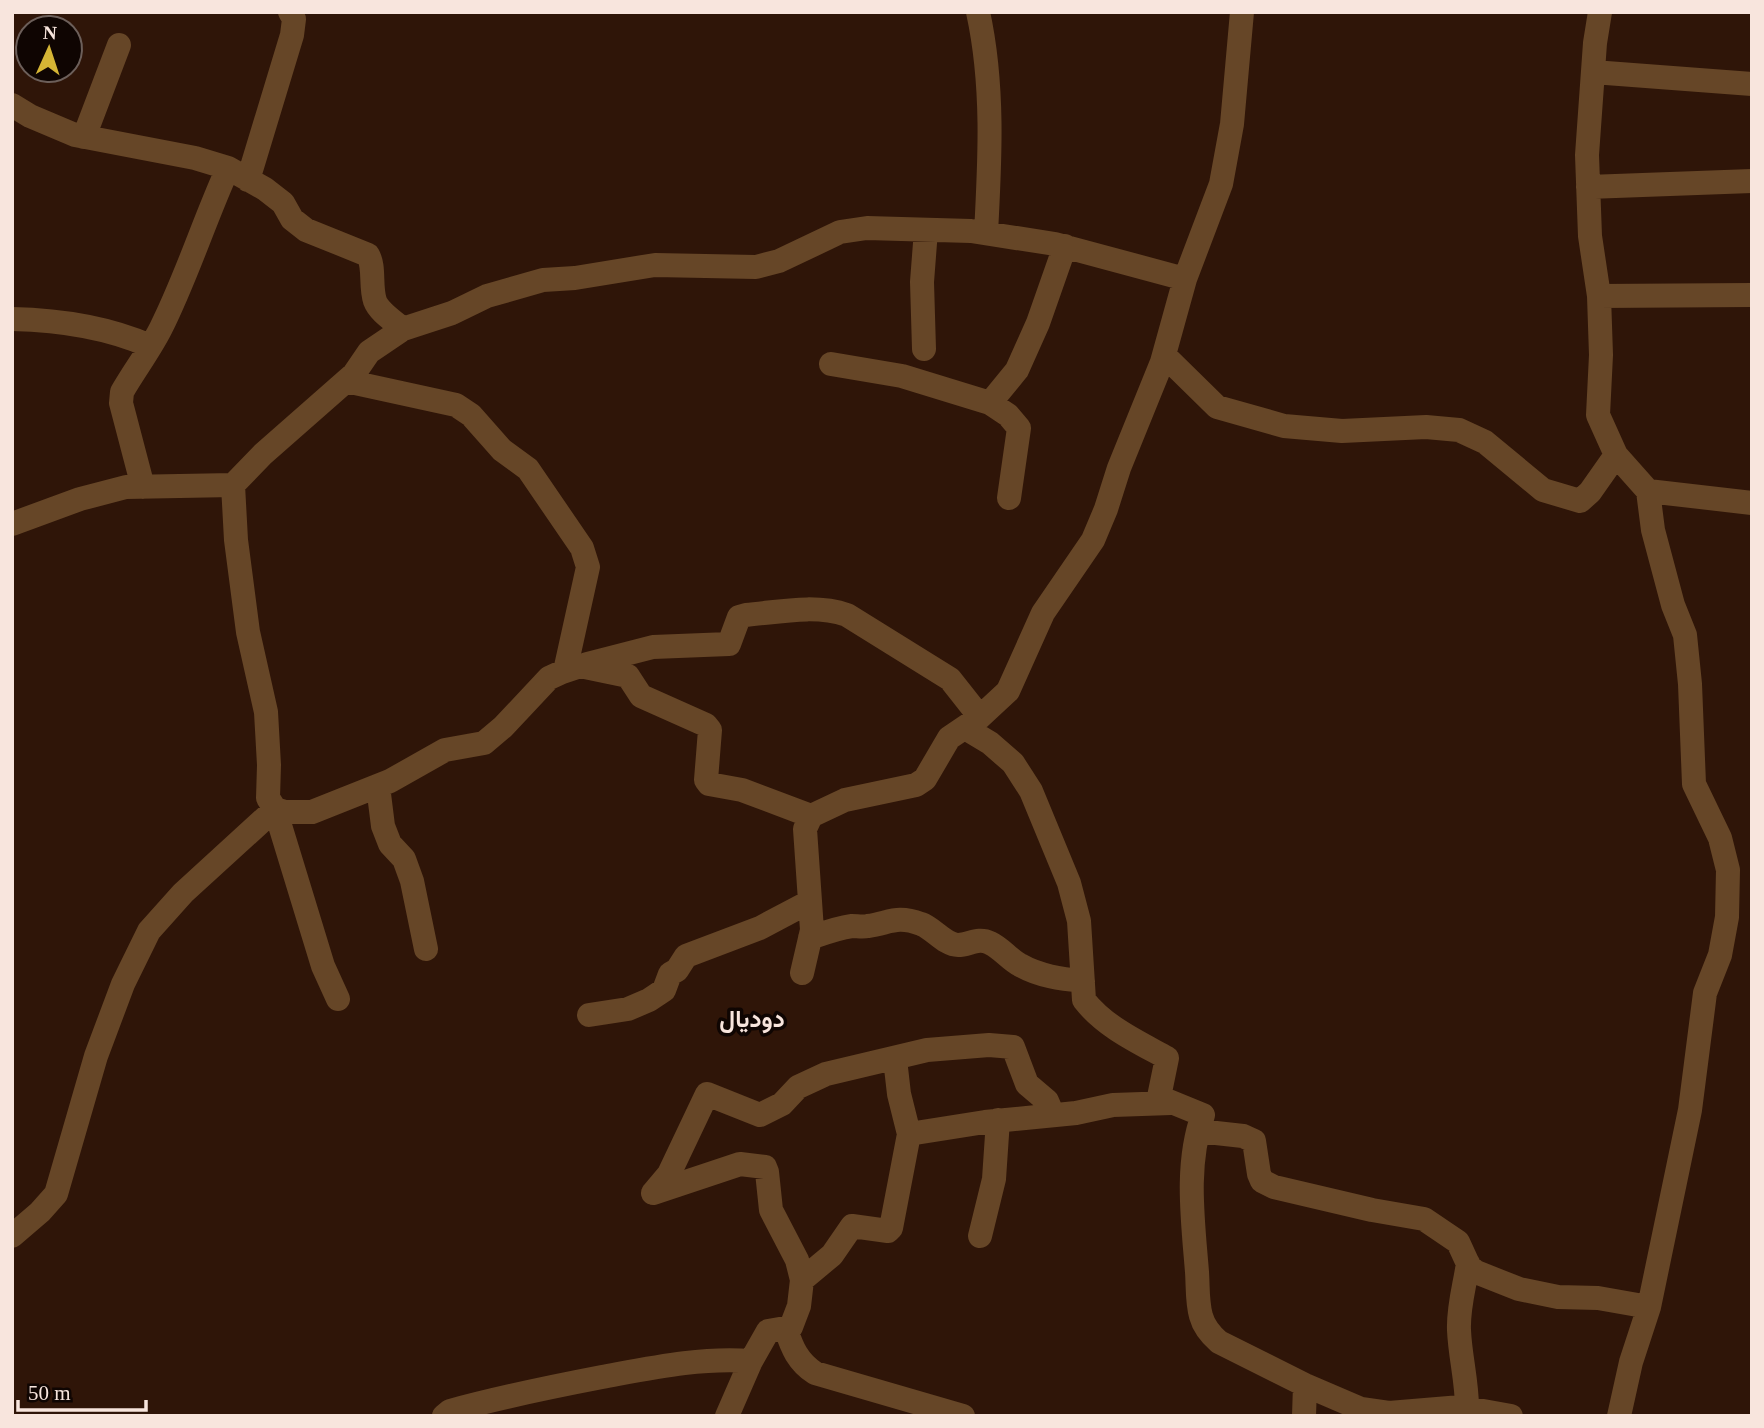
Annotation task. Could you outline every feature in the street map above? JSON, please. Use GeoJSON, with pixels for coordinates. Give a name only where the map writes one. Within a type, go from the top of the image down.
{"type":"FeatureCollection","features":[{"type":"Feature","properties":{"kind":"street"},"geometry":{"type":"LineString","coordinates":[[142,487],[121,402],[122,392],[160,331],[197,250],[214,201],[238,174],[292,35],[294,19],[290,12]]}},
{"type":"Feature","properties":{"kind":"street"},"geometry":{"type":"LineString","coordinates":[[978,12],[985,46],[991,152],[986,233]]}},
{"type":"Feature","properties":{"kind":"street"},"geometry":{"type":"LineString","coordinates":[[802,973],[812,930],[805,830],[811,816],[845,800],[916,785],[925,779],[949,738],[972,723],[1008,691],[1043,613],[1093,540],[1164,355],[1185,279],[1221,184],[1232,124],[1242,12]]}},
{"type":"Feature","properties":{"kind":"street"},"geometry":{"type":"LineString","coordinates":[[1600,12],[1587,155],[1590,236],[1599,296],[1601,355],[1598,415],[1616,455],[1648,491],[1653,530],[1673,606],[1685,635],[1694,784],[1720,838],[1728,870],[1727,917],[1720,955],[1705,993],[1690,1110],[1648,1307],[1631,1362],[1619,1416]]}},
{"type":"Feature","properties":{"kind":"street"},"geometry":{"type":"LineString","coordinates":[[84,137],[119,45]]}},
{"type":"Feature","properties":{"kind":"street"},"geometry":{"type":"LineString","coordinates":[[1593,72],[1752,84]]}},
{"type":"Feature","properties":{"kind":"street"},"geometry":{"type":"LineString","coordinates":[[12,105],[30,116],[84,137],[182,155],[238,174],[283,203],[292,219],[306,230],[368,255],[371,260],[370,280],[375,302],[403,329]]}},
{"type":"Feature","properties":{"kind":"street"},"geometry":{"type":"LineString","coordinates":[[1588,187],[1752,181]]}},
{"type":"Feature","properties":{"kind":"street"},"geometry":{"type":"LineString","coordinates":[[12,524],[109,491],[142,487],[233,485],[263,454],[346,381],[369,352],[403,329],[452,313],[487,296],[543,280],[575,278],[655,265],[756,268],[779,261],[840,232],[867,228],[986,233],[1065,246],[1185,279]]}},
{"type":"Feature","properties":{"kind":"street"},"geometry":{"type":"LineString","coordinates":[[924,349],[922,282],[926,230]]}},
{"type":"Feature","properties":{"kind":"street"},"geometry":{"type":"LineString","coordinates":[[990,402],[1017,370],[1038,323],[1065,246]]}},
{"type":"Feature","properties":{"kind":"street"},"geometry":{"type":"LineString","coordinates":[[1599,296],[1752,295]]}},
{"type":"Feature","properties":{"kind":"street"},"geometry":{"type":"LineString","coordinates":[[12,319],[94,328],[128,336],[150,346]]}},
{"type":"Feature","properties":{"kind":"street"},"geometry":{"type":"LineString","coordinates":[[1164,355],[1217,407],[1284,426],[1342,432],[1426,427],[1460,430],[1485,442],[1543,490],[1580,501],[1590,492],[1616,455]]}},
{"type":"Feature","properties":{"kind":"street"},"geometry":{"type":"LineString","coordinates":[[831,364],[902,376],[990,402],[1008,415],[1019,428],[1009,498]]}},
{"type":"Feature","properties":{"kind":"street"},"geometry":{"type":"LineString","coordinates":[[346,381],[456,405],[471,415],[502,450],[528,469],[582,548],[588,567],[572,669]]}},
{"type":"Feature","properties":{"kind":"street"},"geometry":{"type":"LineString","coordinates":[[233,485],[236,540],[247,632],[266,712],[268,798],[275,809],[323,966],[338,999]]}},
{"type":"Feature","properties":{"kind":"street"},"geometry":{"type":"LineString","coordinates":[[1648,491],[1752,503]]}},
{"type":"Feature","properties":{"kind":"street"},"geometry":{"type":"LineString","coordinates":[[275,809],[285,812],[312,812],[378,786],[445,750],[484,743],[512,719],[549,678],[572,669],[653,647],[729,644],[739,617],[746,615],[802,609],[834,611],[848,615],[950,679],[972,723],[1013,763],[1031,791],[1069,883],[1079,921],[1084,1000],[1091,1009],[1118,1030],[1167,1058],[1159,1097],[1200,1123],[1254,1141],[1262,1181],[1274,1187],[1424,1219],[1458,1242],[1468,1263],[1476,1272],[1519,1290],[1558,1297],[1598,1298],[1648,1307]]}},
{"type":"Feature","properties":{"kind":"street"},"geometry":{"type":"LineString","coordinates":[[572,669],[628,676],[641,696],[706,724],[710,730],[706,780],[709,784],[742,790],[811,816]]}},
{"type":"Feature","properties":{"kind":"street"},"geometry":{"type":"LineString","coordinates":[[378,786],[383,826],[390,844],[404,859],[412,881],[426,949]]}},
{"type":"Feature","properties":{"kind":"street"},"geometry":{"type":"LineString","coordinates":[[12,1236],[56,1194],[96,1056],[123,984],[149,931],[191,884],[275,809]]}},
{"type":"Feature","properties":{"kind":"street"},"geometry":{"type":"LineString","coordinates":[[589,1016],[628,1009],[649,1000],[664,990],[670,974],[677,970],[685,956],[760,928],[809,902]]}},
{"type":"Feature","properties":{"kind":"street"},"geometry":{"type":"LineString","coordinates":[[810,938],[838,929],[867,926],[892,919],[902,920],[920,923],[959,945],[986,940],[1018,964],[1044,975],[1083,981]]}},
{"type":"Feature","properties":{"kind":"street"},"geometry":{"type":"LineString","coordinates":[[727,1416],[751,1361],[768,1331],[791,1326],[799,1306],[802,1280],[797,1260],[771,1210],[765,1167],[740,1164],[653,1193],[669,1174],[707,1094],[760,1115],[782,1104],[798,1087],[826,1074],[927,1050],[989,1045],[1013,1047],[1027,1084],[1046,1101],[1053,1115]]}},
{"type":"Feature","properties":{"kind":"street"},"geometry":{"type":"LineString","coordinates":[[802,1280],[832,1255],[852,1226],[888,1231],[891,1228],[909,1134],[899,1094],[895,1059]]}},
{"type":"Feature","properties":{"kind":"street"},"geometry":{"type":"LineString","coordinates":[[909,1134],[998,1120],[1076,1113],[1113,1105],[1171,1104]]}},
{"type":"Feature","properties":{"kind":"street"},"geometry":{"type":"LineString","coordinates":[[980,1236],[994,1178],[998,1120]]}},
{"type":"Feature","properties":{"kind":"street"},"geometry":{"type":"LineString","coordinates":[[1200,1123],[1195,1139],[1192,1173],[1194,1236],[1200,1315],[1209,1333],[1219,1342],[1305,1385],[1361,1409],[1390,1413],[1467,1408],[1511,1416]]}},
{"type":"Feature","properties":{"kind":"street"},"geometry":{"type":"LineString","coordinates":[[1467,1408],[1467,1387],[1459,1331],[1468,1263]]}},
{"type":"Feature","properties":{"kind":"street"},"geometry":{"type":"LineString","coordinates":[[786,1329],[802,1364],[815,1373],[963,1416]]}},
{"type":"Feature","properties":{"kind":"street"},"geometry":{"type":"LineString","coordinates":[[444,1416],[506,1395],[666,1365],[728,1359],[751,1361]]}},
{"type":"Feature","properties":{"kind":"street"},"geometry":{"type":"LineString","coordinates":[[1304,1416],[1305,1385]]}},
{"type":"Feature","properties":{"kind":"district","name":"دودیال"},"geometry":{"type":"Point","coordinates":[752,1019]}}]}
